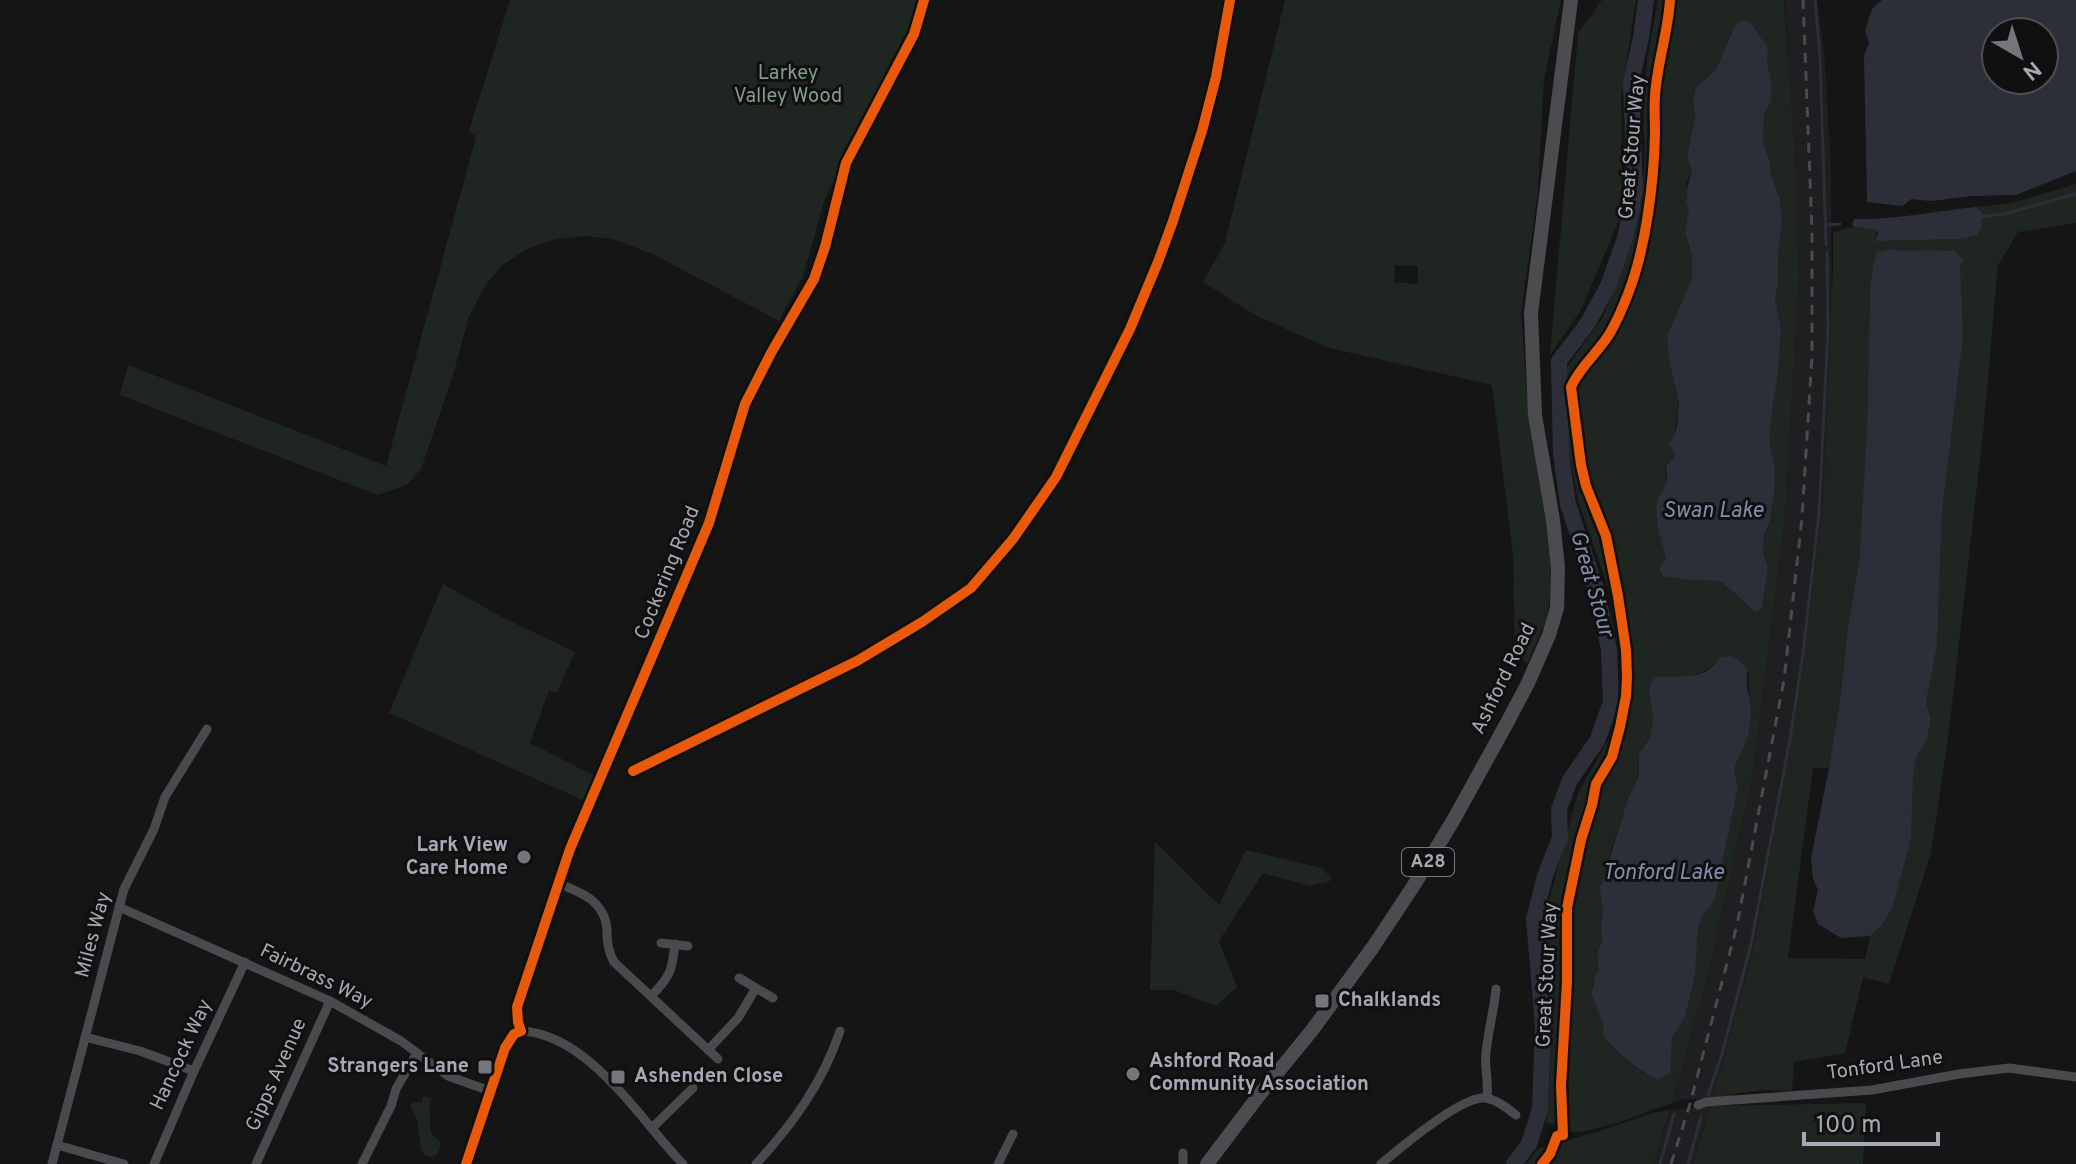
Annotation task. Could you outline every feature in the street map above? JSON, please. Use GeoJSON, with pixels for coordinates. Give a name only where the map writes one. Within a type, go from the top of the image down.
{"type":"FeatureCollection","features":[{"type":"Feature","properties":{"kind":"highway","name":"Ashford Road"},"geometry":{"type":"LineString","coordinates":[[1207,1164],[1313,1029],[1414,885],[1508,721],[1549,635],[1557,608],[1558,568],[1535,415],[1531,313],[1571,0]]}},
{"type":"Feature","properties":{"kind":"highway","name":"Ashford Road"},"geometry":{"type":"LineString","coordinates":[[1568,31],[1583,0]]}},
{"type":"Feature","properties":{"kind":"street","name":"Cockering Road"},"geometry":{"type":"LineString","coordinates":[[521,1031],[517,1007],[557,883],[596,784],[709,523],[745,404],[814,279],[846,163],[914,34],[924,0]]}},
{"type":"Feature","properties":{"kind":"street"},"geometry":{"type":"LineString","coordinates":[[633,771],[857,661],[909,630],[971,588],[1013,539],[1056,477],[1130,329],[1154,272],[1202,131],[1216,77],[1230,0]]}},
{"type":"Feature","properties":{"kind":"street","name":"Miles Way"},"geometry":{"type":"LineString","coordinates":[[52,1164],[128,881],[154,829],[165,797],[207,729]]}},
{"type":"Feature","properties":{"kind":"street"},"geometry":{"type":"LineString","coordinates":[[557,883],[595,901],[606,918],[608,947],[614,962],[718,1059]]}},
{"type":"Feature","properties":{"kind":"street","name":"Fairbrass Way"},"geometry":{"type":"LineString","coordinates":[[119,907],[330,1001],[401,1041],[448,1076],[490,1091]]}},
{"type":"Feature","properties":{"kind":"street"},"geometry":{"type":"LineString","coordinates":[[661,943],[688,946]]}},
{"type":"Feature","properties":{"kind":"street"},"geometry":{"type":"LineString","coordinates":[[651,996],[666,981],[673,967],[675,944]]}},
{"type":"Feature","properties":{"kind":"street","name":"Hancock Way"},"geometry":{"type":"LineString","coordinates":[[154,1164],[245,962]]}},
{"type":"Feature","properties":{"kind":"street"},"geometry":{"type":"LineString","coordinates":[[739,978],[773,998]]}},
{"type":"Feature","properties":{"kind":"street"},"geometry":{"type":"LineString","coordinates":[[708,1050],[738,1018],[756,988]]}},
{"type":"Feature","properties":{"kind":"street"},"geometry":{"type":"LineString","coordinates":[[1487,1097],[1485,1055],[1499,1010],[1496,989]]}},
{"type":"Feature","properties":{"kind":"street","name":"Gipps Avenue"},"geometry":{"type":"LineString","coordinates":[[256,1164],[330,1001]]}},
{"type":"Feature","properties":{"kind":"street"},"geometry":{"type":"LineString","coordinates":[[466,1164],[509,1041],[521,1031],[547,1036],[574,1050],[607,1079],[683,1164]]}},
{"type":"Feature","properties":{"kind":"street"},"geometry":{"type":"LineString","coordinates":[[756,1164],[785,1133],[813,1091],[833,1053],[840,1031]]}},
{"type":"Feature","properties":{"kind":"street"},"geometry":{"type":"LineString","coordinates":[[85,1037],[140,1051],[194,1071]]}},
{"type":"Feature","properties":{"kind":"street"},"geometry":{"type":"LineString","coordinates":[[362,1164],[391,1106],[396,1089],[417,1053]]}},
{"type":"Feature","properties":{"kind":"street","name":"Tonford Lane"},"geometry":{"type":"LineString","coordinates":[[1698,1105],[1872,1090],[2009,1068],[2076,1077]]}},
{"type":"Feature","properties":{"kind":"street"},"geometry":{"type":"LineString","coordinates":[[652,1128],[693,1088]]}},
{"type":"Feature","properties":{"kind":"street"},"geometry":{"type":"LineString","coordinates":[[1381,1164],[1443,1116],[1476,1098],[1487,1097],[1516,1115]]}},
{"type":"Feature","properties":{"kind":"street"},"geometry":{"type":"LineString","coordinates":[[998,1164],[1013,1134]]}},
{"type":"Feature","properties":{"kind":"street"},"geometry":{"type":"LineString","coordinates":[[57,1145],[124,1164]]}},
{"type":"Feature","properties":{"kind":"shaded area"},"geometry":{"type":"Polygon","coordinates":[[[1785,0],[1817,0],[1825,61],[1831,169],[1832,330],[1818,568],[1792,740],[1752,957],[1725,1057],[1740,1064],[1733,1097],[1685,1099],[1672,1103],[1707,979],[1752,778],[1785,516],[1799,278],[1785,0]]]}},
{"type":"Feature","properties":{"kind":"shaded area"},"geometry":{"type":"Polygon","coordinates":[[[1711,1106],[1693,1164],[1653,1164],[1670,1110],[1711,1106]]]}},
{"type":"Feature","properties":{"kind":"green space","name":"Larkey Valley Wood"},"geometry":{"type":"Polygon","coordinates":[[[510,0],[921,0],[911,34],[825,198],[803,276],[779,321],[655,255],[613,239],[587,236],[555,239],[525,250],[501,266],[469,316],[454,372],[421,469],[407,485],[378,495],[120,395],[128,365],[386,466],[476,137],[469,131],[510,0]]]}},
{"type":"Feature","properties":{"kind":"green space"},"geometry":{"type":"Polygon","coordinates":[[[1285,0],[1561,0],[1544,79],[1538,191],[1521,313],[1529,418],[1550,537],[1551,595],[1546,620],[1527,664],[1515,653],[1513,555],[1492,385],[1329,348],[1255,315],[1203,282],[1225,243],[1285,0]],[[1395,265],[1394,282],[1417,284],[1418,266],[1395,265]]]}},
{"type":"Feature","properties":{"kind":"green space"},"geometry":{"type":"Polygon","coordinates":[[[1602,0],[1636,0],[1621,97],[1622,213],[1581,310],[1550,355],[1578,33],[1602,0]]]}},
{"type":"Feature","properties":{"kind":"green space"},"geometry":{"type":"Polygon","coordinates":[[[1658,0],[1784,0],[1799,278],[1785,516],[1752,778],[1707,979],[1672,1103],[1600,1128],[1555,1132],[1559,1124],[1546,1123],[1550,1056],[1546,1032],[1543,923],[1578,793],[1610,737],[1620,697],[1613,602],[1578,500],[1568,448],[1563,373],[1603,317],[1633,240],[1644,174],[1647,61],[1658,0]],[[1751,23],[1734,28],[1715,71],[1696,87],[1693,99],[1695,118],[1687,156],[1692,171],[1686,182],[1689,208],[1685,230],[1692,255],[1692,279],[1667,335],[1669,361],[1679,402],[1674,436],[1675,457],[1665,470],[1667,479],[1656,507],[1656,518],[1666,559],[1659,569],[1663,576],[1720,581],[1745,603],[1762,609],[1768,569],[1763,551],[1764,536],[1774,494],[1775,468],[1769,442],[1781,329],[1775,297],[1782,218],[1780,199],[1763,143],[1764,115],[1771,101],[1768,48],[1751,23]],[[1716,663],[1692,675],[1653,677],[1649,690],[1653,720],[1650,737],[1642,748],[1639,776],[1628,798],[1607,863],[1601,929],[1604,938],[1597,955],[1599,970],[1591,993],[1607,1041],[1626,1060],[1657,1080],[1670,1054],[1672,1038],[1685,1017],[1695,975],[1698,927],[1716,895],[1738,787],[1735,772],[1749,727],[1749,674],[1716,663]]]}},
{"type":"Feature","properties":{"kind":"green space"},"geometry":{"type":"Polygon","coordinates":[[[2076,184],[2076,223],[2018,232],[1998,265],[1983,434],[1949,731],[1931,853],[1889,984],[1863,977],[1845,1053],[1794,1062],[1792,1091],[1762,1090],[1713,1097],[1752,957],[1796,711],[1823,511],[1833,232],[1854,227],[1877,230],[1875,241],[1959,239],[1981,211],[1977,207],[2012,203],[2076,184]],[[1962,260],[1870,290],[1867,428],[1859,563],[1829,768],[1813,768],[1788,958],[1865,959],[1870,936],[1881,926],[1916,758],[1927,739],[1931,720],[1926,702],[1937,646],[1942,513],[1963,337],[1962,260]]]}},
{"type":"Feature","properties":{"kind":"green space"},"geometry":{"type":"Polygon","coordinates":[[[443,584],[575,652],[557,693],[549,690],[530,743],[597,777],[587,802],[389,713],[443,584]]]}},
{"type":"Feature","properties":{"kind":"green space"},"geometry":{"type":"Polygon","coordinates":[[[1155,842],[1219,905],[1246,850],[1322,868],[1333,880],[1310,886],[1263,873],[1219,941],[1237,987],[1216,1006],[1174,990],[1150,990],[1155,842]]]}},
{"type":"Feature","properties":{"kind":"green space"},"geometry":{"type":"Polygon","coordinates":[[[423,1096],[431,1099],[430,1129],[441,1142],[438,1154],[431,1157],[425,1156],[421,1149],[417,1120],[410,1105],[422,1102],[423,1096]]]}},
{"type":"Feature","properties":{"kind":"green space"},"geometry":{"type":"Polygon","coordinates":[[[1866,1103],[1863,1164],[1693,1164],[1711,1106],[1866,1103]]]}},
{"type":"Feature","properties":{"kind":"green space"},"geometry":{"type":"Polygon","coordinates":[[[1670,1110],[1653,1164],[1526,1164],[1538,1149],[1670,1110]]]}},
{"type":"Feature","properties":{"kind":"water"},"geometry":{"type":"Polygon","coordinates":[[[1882,0],[2076,0],[2076,171],[2016,195],[1931,201],[1911,199],[1903,206],[1867,202],[1864,56],[1869,43],[1865,30],[1872,9],[1882,0]]]}},
{"type":"Feature","properties":{"kind":"water","name":"Swan Lake"},"geometry":{"type":"Polygon","coordinates":[[[1743,20],[1751,23],[1768,48],[1771,101],[1764,115],[1763,143],[1780,199],[1782,218],[1775,297],[1781,329],[1769,442],[1775,468],[1774,494],[1764,536],[1763,551],[1768,568],[1762,609],[1756,612],[1720,581],[1663,576],[1659,569],[1666,559],[1656,509],[1667,479],[1667,466],[1675,457],[1669,443],[1677,426],[1679,402],[1669,361],[1667,335],[1692,279],[1692,255],[1685,231],[1692,171],[1687,156],[1695,118],[1693,99],[1696,87],[1715,71],[1734,28],[1743,20]]]}},
{"type":"Feature","properties":{"kind":"water"},"geometry":{"type":"Polygon","coordinates":[[[1976,207],[1982,212],[1978,235],[1959,239],[1875,241],[1877,230],[1854,227],[1852,224],[1854,219],[1900,217],[1976,207]]]}},
{"type":"Feature","properties":{"kind":"water"},"geometry":{"type":"Polygon","coordinates":[[[1885,250],[1955,251],[1963,260],[1960,267],[1963,337],[1942,513],[1937,646],[1926,702],[1931,720],[1913,774],[1911,839],[1892,908],[1881,926],[1870,936],[1841,938],[1818,924],[1813,911],[1818,890],[1811,858],[1829,768],[1859,563],[1867,428],[1870,290],[1877,253],[1885,250]]]}},
{"type":"Feature","properties":{"kind":"water","name":"Tonford Lake"},"geometry":{"type":"Polygon","coordinates":[[[1732,656],[1746,669],[1751,709],[1749,730],[1735,767],[1738,786],[1716,895],[1698,927],[1695,975],[1685,1017],[1672,1038],[1670,1073],[1657,1080],[1626,1060],[1602,1033],[1604,1026],[1591,993],[1599,970],[1597,955],[1603,938],[1600,890],[1628,798],[1639,776],[1639,754],[1650,737],[1653,720],[1649,690],[1653,677],[1699,674],[1707,671],[1720,657],[1732,656]]]}},
{"type":"Feature","properties":{"kind":"waterway","name":"Great Stour"},"geometry":{"type":"LineString","coordinates":[[1514,1164],[1529,1144],[1540,1109],[1543,1026],[1534,919],[1545,876],[1560,837],[1559,809],[1570,780],[1597,741],[1611,702],[1609,650],[1597,592],[1568,504],[1561,454],[1559,361],[1588,323],[1609,284],[1625,238],[1635,190],[1631,82],[1646,0]]}},
{"type":"Feature","properties":{"kind":"waterway"},"geometry":{"type":"LineString","coordinates":[[1815,0],[1820,57],[1826,245]]}},
{"type":"Feature","properties":{"kind":"waterway"},"geometry":{"type":"LineString","coordinates":[[1979,217],[2004,214],[2076,194]]}},
{"type":"Feature","properties":{"kind":"waterway"},"geometry":{"type":"LineString","coordinates":[[1827,225],[1840,224]]}},
{"type":"Feature","properties":{"kind":"waterway"},"geometry":{"type":"LineString","coordinates":[[1708,1095],[1751,944],[1803,653],[1819,514],[1828,329],[1827,252]]}},
{"type":"Feature","properties":{"kind":"waterway"},"geometry":{"type":"LineString","coordinates":[[1660,1164],[1674,1114]]}},
{"type":"Feature","properties":{"kind":"waterway"},"geometry":{"type":"LineString","coordinates":[[1688,1164],[1701,1117]]}},
{"type":"Feature","properties":{"kind":"railway"},"geometry":{"type":"LineString","coordinates":[[1671,1164],[1737,925],[1784,680],[1802,518],[1812,355],[1812,231],[1803,0]]}},
{"type":"Feature","properties":{"kind":"cycle path"},"geometry":{"type":"LineString","coordinates":[[466,1164],[505,1048],[514,1034],[521,1031],[517,1007],[570,849],[709,523],[745,404],[814,279],[846,163],[914,34],[924,0]]}},
{"type":"Feature","properties":{"kind":"cycle path"},"geometry":{"type":"LineString","coordinates":[[633,771],[857,661],[922,622],[971,588],[1013,539],[1056,477],[1130,329],[1158,262],[1202,131],[1216,77],[1230,0]]}},
{"type":"Feature","properties":{"kind":"cycle path","name":"Great Stour Way"},"geometry":{"type":"LineString","coordinates":[[1542,1164],[1557,1136],[1563,1135],[1561,1085],[1567,982],[1567,908],[1596,784],[1612,757],[1620,727],[1627,677],[1618,596],[1606,536],[1581,465],[1571,387],[1613,328],[1640,256],[1653,172],[1656,84],[1670,0]]}},
{"type":"Feature","properties":{"kind":"place","name":"Lark View Care Home"},"geometry":{"type":"Point","coordinates":[524,857]}},
{"type":"Feature","properties":{"kind":"place","name":"Chalklands"},"geometry":{"type":"Point","coordinates":[1322,1001]}},
{"type":"Feature","properties":{"kind":"place","name":"Strangers Lane"},"geometry":{"type":"Point","coordinates":[485,1067]}},
{"type":"Feature","properties":{"kind":"place","name":"Ashford Road Community Association"},"geometry":{"type":"Point","coordinates":[1133,1074]}},
{"type":"Feature","properties":{"kind":"place","name":"Ashenden Close"},"geometry":{"type":"Point","coordinates":[618,1077]}}]}
